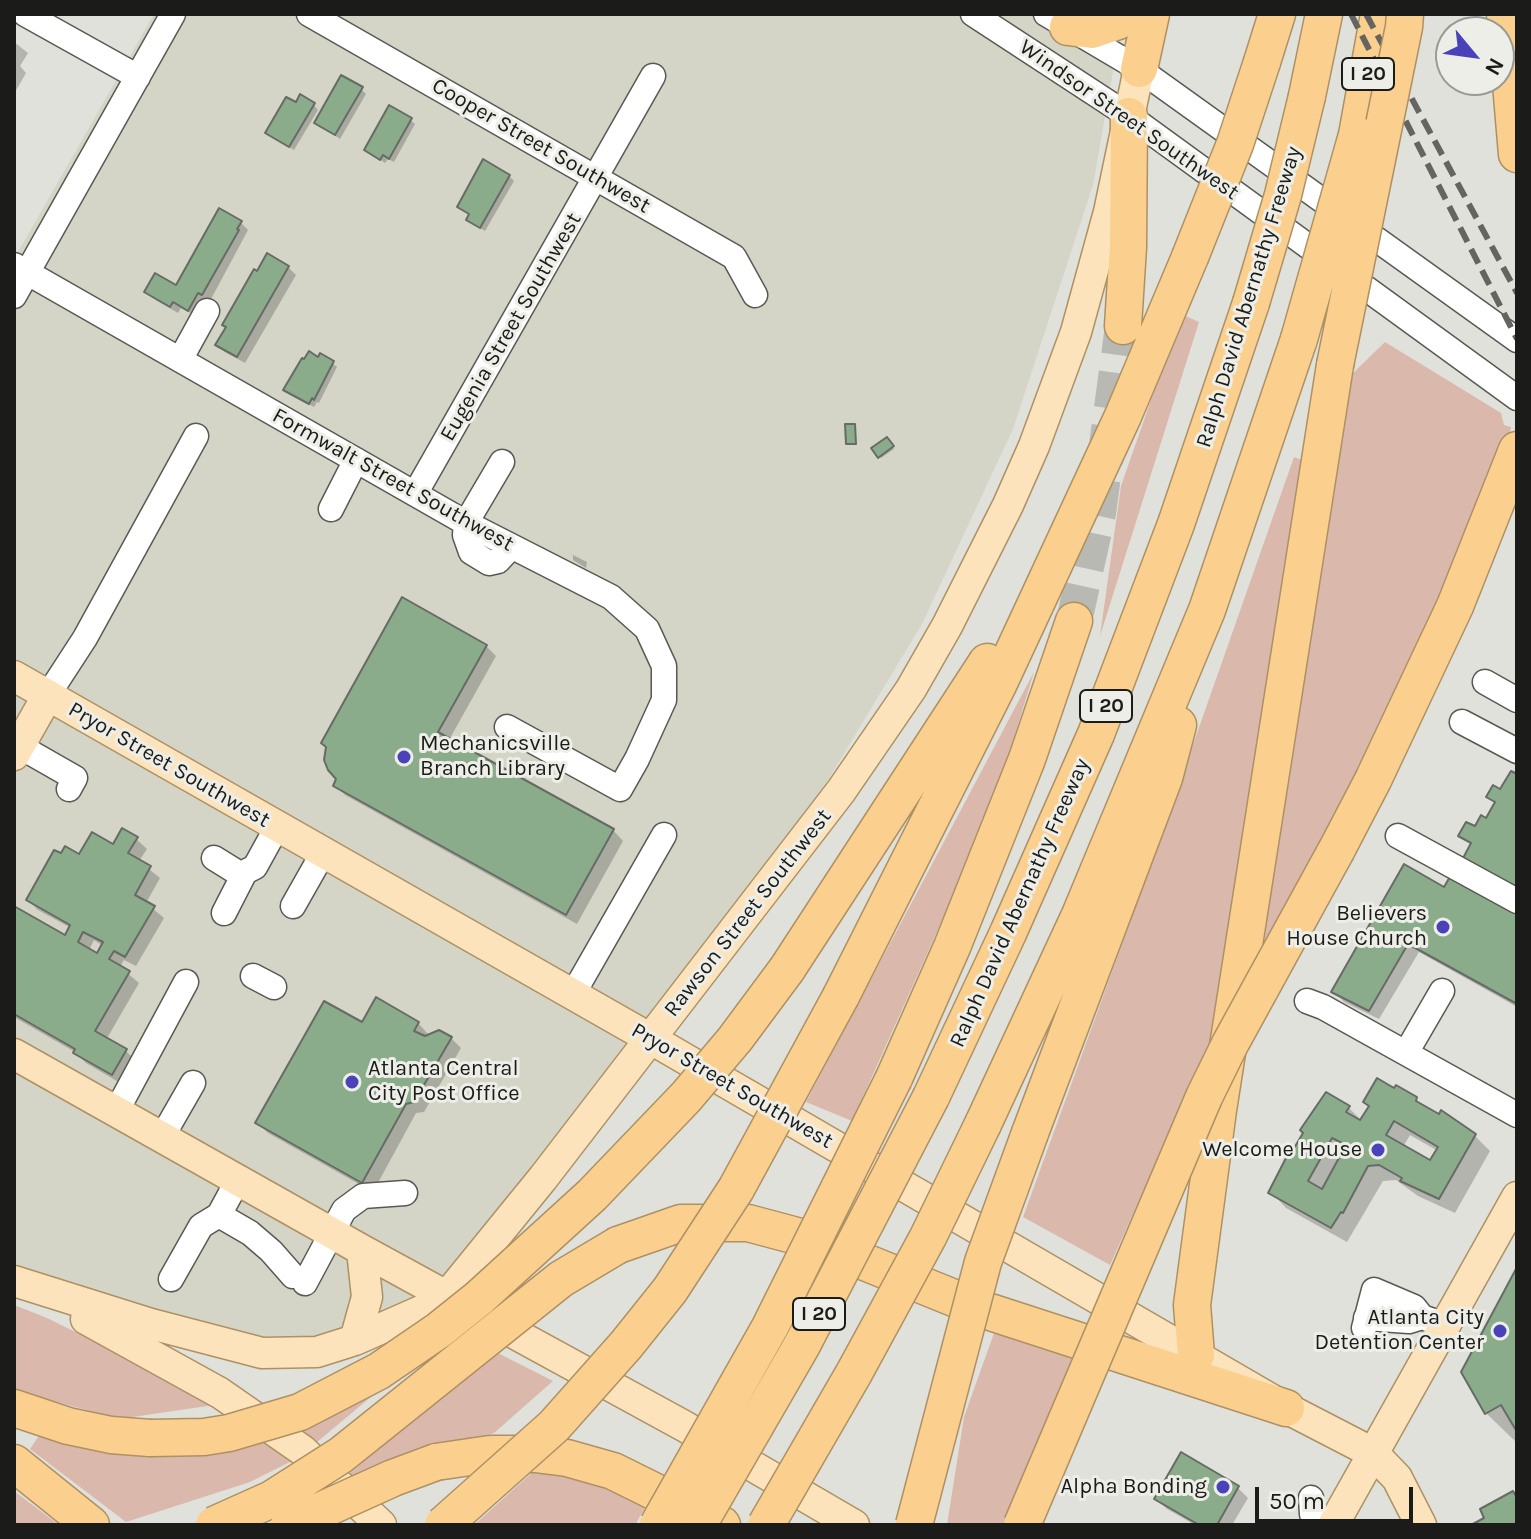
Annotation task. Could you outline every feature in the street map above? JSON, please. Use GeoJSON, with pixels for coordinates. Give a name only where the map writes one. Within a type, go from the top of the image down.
{"type":"FeatureCollection","features":[{"type":"Feature","properties":{"kind":"highway"},"geometry":{"type":"LineString","coordinates":[[1057,20],[1097,29],[1118,21],[1126,14]]}},
{"type":"Feature","properties":{"kind":"highway"},"geometry":{"type":"LineString","coordinates":[[1139,69],[1151,14]]}},
{"type":"Feature","properties":{"kind":"highway"},"geometry":{"type":"LineString","coordinates":[[443,1525],[554,1426],[616,1357],[670,1290],[744,1177],[841,996],[998,685],[1123,416],[1235,144],[1277,14]]}},
{"type":"Feature","properties":{"kind":"highway","name":"Ralph David Abernathy Freeway"},"geometry":{"type":"LineString","coordinates":[[698,1525],[802,1345],[931,1097],[1021,905],[1096,734],[1176,524],[1251,303],[1283,195],[1324,14]]}},
{"type":"Feature","properties":{"kind":"highway","name":"I 20"},"geometry":{"type":"LineString","coordinates":[[766,1525],[877,1333],[983,1124],[1080,915],[1207,610],[1299,339],[1357,135],[1379,14]]}},
{"type":"Feature","properties":{"kind":"highway"},"geometry":{"type":"LineString","coordinates":[[1196,1355],[1192,1305],[1218,1110],[1335,365],[1405,14]]}},
{"type":"Feature","properties":{"kind":"highway"},"geometry":{"type":"LineString","coordinates":[[1505,14],[1517,154]]}},
{"type":"Feature","properties":{"kind":"highway"},"geometry":{"type":"LineString","coordinates":[[1123,326],[1128,247],[1129,116]]}},
{"type":"Feature","properties":{"kind":"highway"},"geometry":{"type":"LineString","coordinates":[[1022,1525],[1204,1097],[1373,780],[1455,606],[1509,481],[1517,450]]}},
{"type":"Feature","properties":{"kind":"highway"},"geometry":{"type":"LineString","coordinates":[[14,1408],[68,1426],[111,1435],[150,1438],[204,1437],[229,1433],[300,1412],[349,1389],[439,1330],[479,1298],[592,1195],[686,1097],[735,1039],[787,969],[1057,553]]}},
{"type":"Feature","properties":{"kind":"highway"},"geometry":{"type":"LineString","coordinates":[[914,1525],[983,1262],[1164,778],[1207,610]]}},
{"type":"Feature","properties":{"kind":"highway"},"geometry":{"type":"LineString","coordinates":[[658,1525],[770,1327],[894,1078],[952,947],[1027,759],[1074,621]]}},
{"type":"Feature","properties":{"kind":"highway"},"geometry":{"type":"LineString","coordinates":[[214,1525],[272,1499],[341,1455],[561,1279],[618,1245],[681,1223],[748,1223],[808,1239],[981,1309],[1286,1408]]}},
{"type":"Feature","properties":{"kind":"highway"},"geometry":{"type":"LineString","coordinates":[[289,1525],[436,1462],[490,1454],[567,1458],[613,1471],[722,1525]]}},
{"type":"Feature","properties":{"kind":"highway"},"geometry":{"type":"LineString","coordinates":[[14,1463],[91,1525]]}},
{"type":"Feature","properties":{"kind":"main road","name":"Rawson Street Southwest"},"geometry":{"type":"LineString","coordinates":[[14,1282],[151,1324],[262,1353],[317,1352],[355,1340],[447,1296],[651,1039],[876,742],[911,689],[978,568],[1034,446],[1076,332],[1098,259],[1139,69]]}},
{"type":"Feature","properties":{"kind":"main road","name":"Pryor Street Southwest"},"geometry":{"type":"LineString","coordinates":[[14,676],[573,994],[1286,1408],[1373,1453],[1397,1478],[1421,1525]]}},
{"type":"Feature","properties":{"kind":"main road"},"geometry":{"type":"LineString","coordinates":[[17,751],[48,695]]}},
{"type":"Feature","properties":{"kind":"main road"},"geometry":{"type":"LineString","coordinates":[[14,1054],[331,1233],[684,1426],[854,1525]]}},
{"type":"Feature","properties":{"kind":"main road"},"geometry":{"type":"LineString","coordinates":[[1333,1525],[1373,1453],[1434,1321],[1517,1197]]}},
{"type":"Feature","properties":{"kind":"main road"},"geometry":{"type":"LineString","coordinates":[[355,1340],[367,1297],[362,1250]]}},
{"type":"Feature","properties":{"kind":"main road"},"geometry":{"type":"LineString","coordinates":[[14,1282],[220,1393],[302,1450],[381,1525]]}},
{"type":"Feature","properties":{"kind":"street"},"geometry":{"type":"LineString","coordinates":[[25,14],[138,77]]}},
{"type":"Feature","properties":{"kind":"street"},"geometry":{"type":"LineString","coordinates":[[14,296],[21,269],[173,14]]}},
{"type":"Feature","properties":{"kind":"street","name":"Cooper Street Southwest"},"geometry":{"type":"LineString","coordinates":[[309,14],[734,257],[755,295]]}},
{"type":"Feature","properties":{"kind":"street","name":"Windsor Street Southwest"},"geometry":{"type":"LineString","coordinates":[[973,14],[1129,116],[1517,398]]}},
{"type":"Feature","properties":{"kind":"street","name":"Windsor Street Southwest"},"geometry":{"type":"LineString","coordinates":[[1057,20],[1139,69],[1517,340]]}},
{"type":"Feature","properties":{"kind":"street","name":"Eugenia Street Southwest"},"geometry":{"type":"LineString","coordinates":[[415,494],[653,76]]}},
{"type":"Feature","properties":{"kind":"street","name":"Formwalt Street Southwest"},"geometry":{"type":"LineString","coordinates":[[21,269],[466,523],[611,597],[647,629],[664,666],[664,700],[620,789],[507,727]]}},
{"type":"Feature","properties":{"kind":"street"},"geometry":{"type":"LineString","coordinates":[[180,360],[207,311]]}},
{"type":"Feature","properties":{"kind":"street"},"geometry":{"type":"LineString","coordinates":[[48,695],[85,638],[196,436]]}},
{"type":"Feature","properties":{"kind":"street"},"geometry":{"type":"LineString","coordinates":[[331,509],[356,460]]}},
{"type":"Feature","properties":{"kind":"street"},"geometry":{"type":"LineString","coordinates":[[466,523],[502,462]]}},
{"type":"Feature","properties":{"kind":"street"},"geometry":{"type":"LineString","coordinates":[[1485,682],[1517,700]]}},
{"type":"Feature","properties":{"kind":"street"},"geometry":{"type":"LineString","coordinates":[[1462,722],[1517,751]]}},
{"type":"Feature","properties":{"kind":"street"},"geometry":{"type":"LineString","coordinates":[[17,751],[75,778],[69,789]]}},
{"type":"Feature","properties":{"kind":"street"},"geometry":{"type":"LineString","coordinates":[[224,913],[243,876],[255,867],[277,827]]}},
{"type":"Feature","properties":{"kind":"street"},"geometry":{"type":"LineString","coordinates":[[573,994],[664,835]]}},
{"type":"Feature","properties":{"kind":"street"},"geometry":{"type":"LineString","coordinates":[[1398,836],[1517,901]]}},
{"type":"Feature","properties":{"kind":"street"},"geometry":{"type":"LineString","coordinates":[[293,906],[323,853]]}},
{"type":"Feature","properties":{"kind":"street"},"geometry":{"type":"LineString","coordinates":[[214,858],[243,876]]}},
{"type":"Feature","properties":{"kind":"street"},"geometry":{"type":"LineString","coordinates":[[116,1112],[186,982]]}},
{"type":"Feature","properties":{"kind":"street"},"geometry":{"type":"LineString","coordinates":[[1406,1053],[1442,991]]}},
{"type":"Feature","properties":{"kind":"street"},"geometry":{"type":"LineString","coordinates":[[1307,1001],[1517,1115]]}},
{"type":"Feature","properties":{"kind":"street"},"geometry":{"type":"LineString","coordinates":[[162,1137],[193,1083]]}},
{"type":"Feature","properties":{"kind":"street"},"geometry":{"type":"LineString","coordinates":[[171,1279],[201,1226],[219,1215],[238,1180]]}},
{"type":"Feature","properties":{"kind":"street"},"geometry":{"type":"LineString","coordinates":[[219,1215],[250,1233],[299,1279],[344,1210],[363,1196],[405,1193]]}},
{"type":"Feature","properties":{"kind":"street"},"geometry":{"type":"LineString","coordinates":[[1374,1290],[1414,1307],[1434,1321],[1365,1323],[1374,1290]]}},
{"type":"Feature","properties":{"kind":"street"},"geometry":{"type":"LineString","coordinates":[[1311,1498],[1312,1514],[1333,1525]]}},
{"type":"Feature","properties":{"kind":"shaded area"},"geometry":{"type":"Polygon","coordinates":[[[154,14],[1123,14],[1093,185],[1013,429],[922,624],[825,785],[510,1209],[426,1298],[353,1329],[253,1347],[14,1270],[14,259],[154,14]]]}},
{"type":"Feature","properties":{"kind":"shaded area"},"geometry":{"type":"Polygon","coordinates":[[[1181,314],[1199,322],[1100,636],[1121,486],[1181,314]]]}},
{"type":"Feature","properties":{"kind":"shaded area"},"geometry":{"type":"Polygon","coordinates":[[[1385,342],[1501,413],[1504,425],[1511,427],[1509,437],[1438,598],[1411,675],[1248,975],[1350,376],[1385,342]]]}},
{"type":"Feature","properties":{"kind":"shaded area"},"geometry":{"type":"Polygon","coordinates":[[[1294,457],[1304,461],[1222,1015],[1110,1265],[1023,1217],[1294,457]]]}},
{"type":"Feature","properties":{"kind":"shaded area"},"geometry":{"type":"Polygon","coordinates":[[[1034,672],[992,809],[852,1121],[806,1102],[1034,672]]]}},
{"type":"Feature","properties":{"kind":"shaded area"},"geometry":{"type":"Polygon","coordinates":[[[14,1305],[47,1318],[221,1404],[119,1419],[14,1390],[14,1305]]]}},
{"type":"Feature","properties":{"kind":"shaded area"},"geometry":{"type":"Polygon","coordinates":[[[998,1322],[1075,1354],[1005,1525],[947,1525],[964,1417],[998,1322]]]}},
{"type":"Feature","properties":{"kind":"shaded area"},"geometry":{"type":"Polygon","coordinates":[[[490,1349],[553,1381],[494,1433],[345,1478],[490,1349]]]}},
{"type":"Feature","properties":{"kind":"shaded area"},"geometry":{"type":"Polygon","coordinates":[[[384,1386],[298,1458],[250,1482],[126,1522],[30,1449],[42,1431],[149,1446],[384,1386]]]}},
{"type":"Feature","properties":{"kind":"shaded area"},"geometry":{"type":"Polygon","coordinates":[[[536,1469],[603,1485],[646,1506],[635,1525],[474,1525],[536,1469]]]}},
{"type":"Feature","properties":{"kind":"shaded area"},"geometry":{"type":"Polygon","coordinates":[[[14,1491],[59,1525],[14,1525],[14,1491]]]}},
{"type":"Feature","properties":{"kind":"building"},"geometry":{"type":"Polygon","coordinates":[[[341,75],[363,87],[335,135],[314,123],[341,75]]]}},
{"type":"Feature","properties":{"kind":"building"},"geometry":{"type":"Polygon","coordinates":[[[300,94],[315,103],[289,147],[265,133],[286,97],[296,102],[300,94]]]}},
{"type":"Feature","properties":{"kind":"building"},"geometry":{"type":"Polygon","coordinates":[[[389,105],[412,118],[389,159],[383,155],[380,160],[364,150],[389,105]]]}},
{"type":"Feature","properties":{"kind":"building"},"geometry":{"type":"Polygon","coordinates":[[[483,159],[510,175],[480,228],[466,220],[469,214],[457,207],[483,159]]]}},
{"type":"Feature","properties":{"kind":"building"},"geometry":{"type":"Polygon","coordinates":[[[219,208],[242,221],[202,295],[198,293],[188,311],[173,302],[170,307],[144,292],[155,273],[176,285],[219,208]]]}},
{"type":"Feature","properties":{"kind":"building"},"geometry":{"type":"Polygon","coordinates":[[[267,253],[289,266],[237,357],[215,345],[226,327],[222,325],[254,269],[257,271],[267,253]]]}},
{"type":"Feature","properties":{"kind":"building"},"geometry":{"type":"Polygon","coordinates":[[[309,351],[334,361],[309,404],[283,390],[309,351]]]}},
{"type":"Feature","properties":{"kind":"building"},"geometry":{"type":"Polygon","coordinates":[[[845,424],[855,424],[856,444],[846,444],[845,424]]]}},
{"type":"Feature","properties":{"kind":"building"},"geometry":{"type":"Polygon","coordinates":[[[887,437],[894,446],[878,458],[871,448],[887,437]]]}},
{"type":"Feature","properties":{"kind":"building","name":"Mechanicsville Branch Library"},"geometry":{"type":"Polygon","coordinates":[[[402,597],[487,645],[438,732],[614,829],[566,915],[333,786],[336,779],[328,770],[324,760],[326,747],[321,743],[402,597]]]}},
{"type":"Feature","properties":{"kind":"building"},"geometry":{"type":"Polygon","coordinates":[[[1511,771],[1517,774],[1517,896],[1460,864],[1471,843],[1458,836],[1466,822],[1475,826],[1481,815],[1486,818],[1495,802],[1486,797],[1493,785],[1500,789],[1511,771]]]}},
{"type":"Feature","properties":{"kind":"building"},"geometry":{"type":"Polygon","coordinates":[[[122,828],[138,837],[128,853],[151,866],[135,895],[155,906],[125,957],[114,951],[109,959],[130,971],[95,1031],[127,1049],[112,1075],[73,1053],[75,1049],[14,1014],[14,906],[65,935],[70,925],[26,900],[54,850],[61,853],[65,846],[79,854],[92,832],[113,844],[122,828]],[[83,932],[78,942],[97,953],[103,942],[83,932]]]}},
{"type":"Feature","properties":{"kind":"building","name":"Believers House Church"},"geometry":{"type":"Polygon","coordinates":[[[1404,864],[1444,887],[1451,875],[1517,911],[1517,1004],[1408,944],[1369,1011],[1331,992],[1404,864]]]}},
{"type":"Feature","properties":{"kind":"building","name":"Atlanta Central City Post Office"},"geometry":{"type":"Polygon","coordinates":[[[376,997],[419,1022],[414,1031],[425,1036],[439,1030],[452,1037],[414,1102],[406,1104],[362,1183],[255,1123],[324,1001],[362,1022],[376,997]]]}},
{"type":"Feature","properties":{"kind":"building","name":"Welcome House"},"geometry":{"type":"Polygon","coordinates":[[[1377,1078],[1417,1097],[1416,1101],[1439,1114],[1441,1110],[1476,1134],[1439,1199],[1400,1181],[1402,1178],[1379,1165],[1368,1166],[1343,1213],[1331,1228],[1268,1193],[1303,1133],[1300,1130],[1326,1092],[1350,1106],[1346,1112],[1360,1120],[1369,1106],[1363,1102],[1377,1078]],[[1394,1121],[1386,1135],[1430,1160],[1438,1147],[1394,1121]],[[1332,1138],[1308,1181],[1322,1189],[1346,1145],[1332,1138]]]}},
{"type":"Feature","properties":{"kind":"building","name":"Atlanta City Detention Center"},"geometry":{"type":"Polygon","coordinates":[[[1517,1267],[1517,1432],[1501,1405],[1485,1414],[1461,1372],[1517,1267]]]}},
{"type":"Feature","properties":{"kind":"building"},"geometry":{"type":"Polygon","coordinates":[[[1181,1452],[1239,1486],[1217,1525],[1199,1525],[1154,1499],[1181,1452]]]}},
{"type":"Feature","properties":{"kind":"building"},"geometry":{"type":"Polygon","coordinates":[[[1513,1491],[1517,1498],[1517,1525],[1471,1525],[1484,1518],[1480,1509],[1513,1491]]]}},
{"type":"Feature","properties":{"kind":"tunnel"},"geometry":{"type":"LineString","coordinates":[[1074,621],[1098,513],[1123,326]]}},
{"type":"Feature","properties":{"kind":"railway"},"geometry":{"type":"LineString","coordinates":[[1351,14],[1517,339]]}},
{"type":"Feature","properties":{"kind":"railway"},"geometry":{"type":"LineString","coordinates":[[1366,14],[1517,293]]}},
{"type":"Feature","properties":{"kind":"place","name":"Mechanicsville Branch Library"},"geometry":{"type":"Point","coordinates":[404,757]}},
{"type":"Feature","properties":{"kind":"place","name":"Believers House Church"},"geometry":{"type":"Point","coordinates":[1443,927]}},
{"type":"Feature","properties":{"kind":"place","name":"Atlanta Central City Post Office"},"geometry":{"type":"Point","coordinates":[352,1082]}},
{"type":"Feature","properties":{"kind":"place","name":"Welcome House"},"geometry":{"type":"Point","coordinates":[1378,1150]}},
{"type":"Feature","properties":{"kind":"place","name":"Atlanta City Detention Center"},"geometry":{"type":"Point","coordinates":[1500,1331]}},
{"type":"Feature","properties":{"kind":"place","name":"Alpha Bonding"},"geometry":{"type":"Point","coordinates":[1223,1487]}}]}
